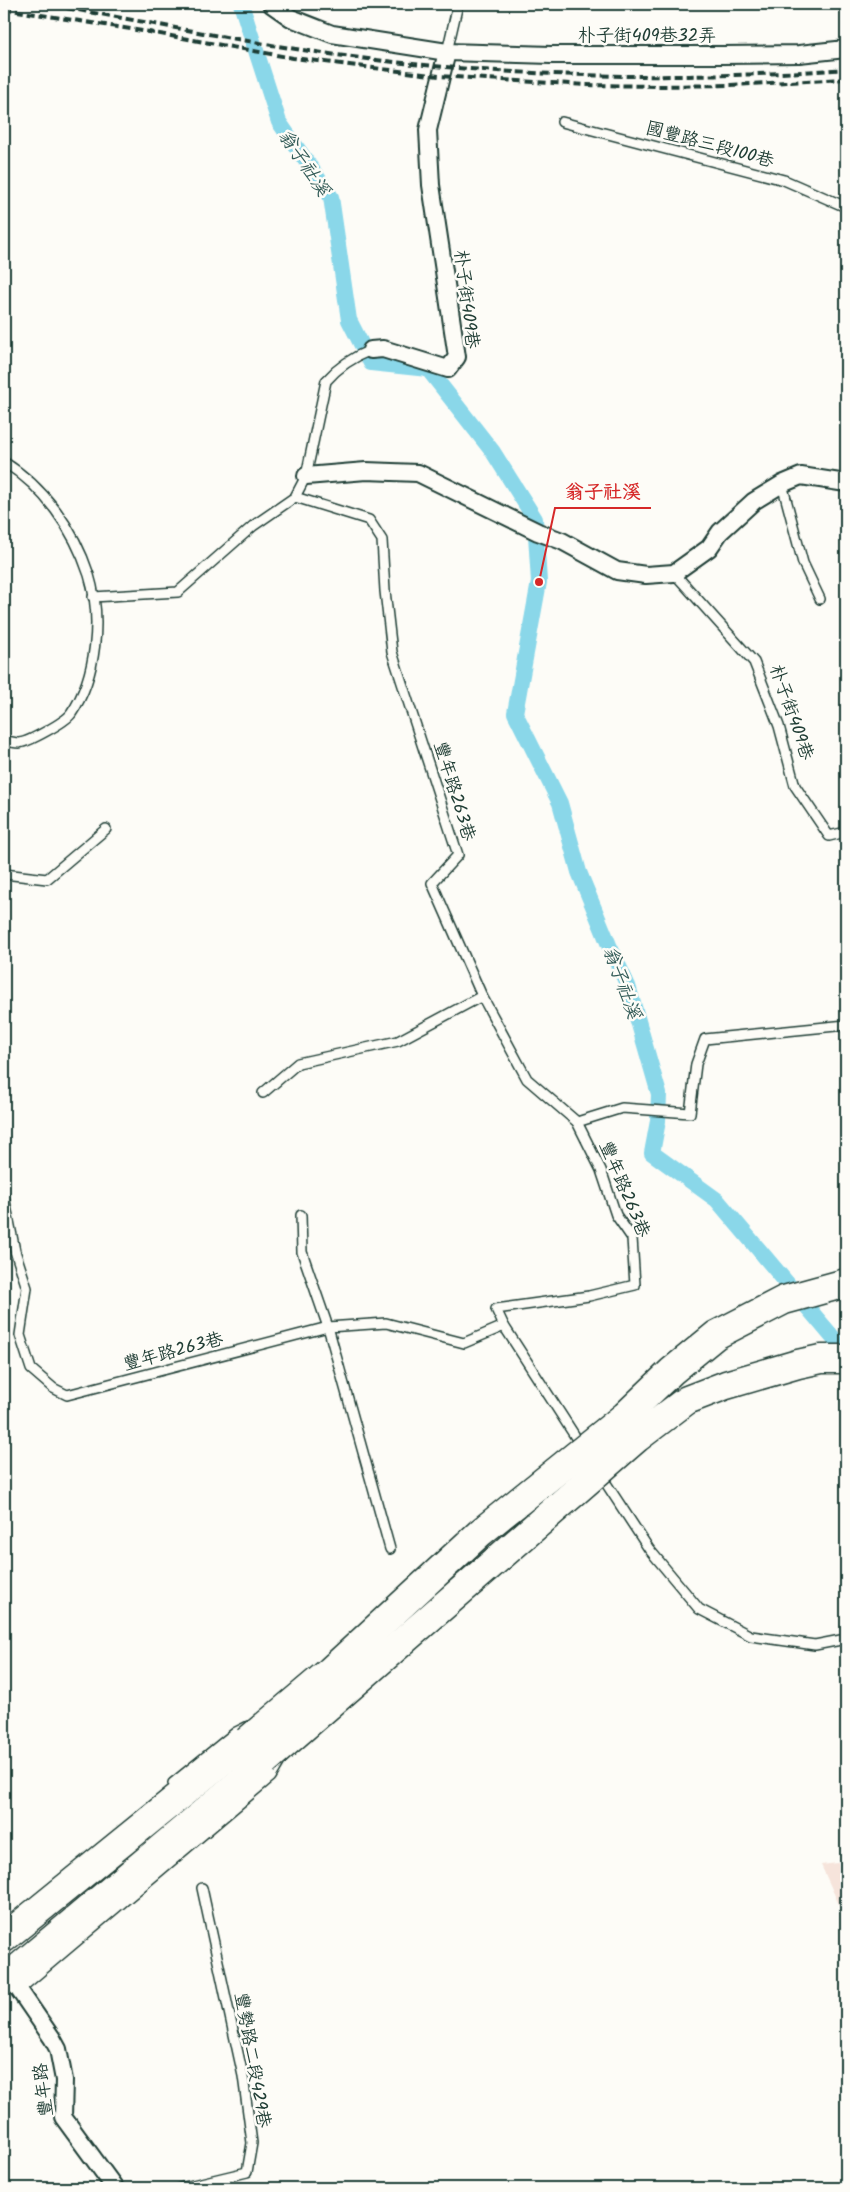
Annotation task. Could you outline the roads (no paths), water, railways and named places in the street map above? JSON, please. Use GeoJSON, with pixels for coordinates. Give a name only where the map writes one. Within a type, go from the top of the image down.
{"type":"FeatureCollection","features":[{"type":"Feature","properties":{"kind":"highway"},"geometry":{"type":"LineString","coordinates":[[13,1985],[263,1743],[330,1671],[481,1532],[625,1416],[672,1370],[716,1335],[784,1300],[846,1283]]}},
{"type":"Feature","properties":{"kind":"highway"},"geometry":{"type":"LineString","coordinates":[[4,1938],[263,1743],[686,1400],[726,1385],[798,1364],[821,1359],[846,1359]]}},
{"type":"Feature","properties":{"kind":"street","name":"朴子街409巷32弄"},"geometry":{"type":"LineString","coordinates":[[272,4],[291,18],[332,34],[447,52],[722,55],[800,54],[846,49]]}},
{"type":"Feature","properties":{"kind":"street","name":"朴子街409巷"},"geometry":{"type":"LineString","coordinates":[[364,352],[383,349],[448,369],[457,357],[431,185],[428,130],[447,52]]}},
{"type":"Feature","properties":{"kind":"street"},"geometry":{"type":"LineString","coordinates":[[306,476],[366,471],[418,473],[562,542],[617,571],[646,575],[674,573],[709,548],[720,532],[754,501],[782,484],[801,476],[846,483]]}},
{"type":"Feature","properties":{"kind":"street","name":"豐年路"},"geometry":{"type":"LineString","coordinates":[[13,1985],[58,2049],[64,2080],[63,2117],[116,2188]]}},
{"type":"Feature","properties":{"kind":"lane","name":"朴子街409巷"},"geometry":{"type":"LineString","coordinates":[[447,52],[458,4]]}},
{"type":"Feature","properties":{"kind":"lane","name":"國豐路三段100巷"},"geometry":{"type":"LineString","coordinates":[[562,122],[784,180],[846,208]]}},
{"type":"Feature","properties":{"kind":"lane","name":"朴子街409巷"},"geometry":{"type":"LineString","coordinates":[[295,497],[306,476],[326,380],[337,368],[364,352]]}},
{"type":"Feature","properties":{"kind":"lane"},"geometry":{"type":"LineString","coordinates":[[4,462],[35,485],[54,508],[76,543],[89,575],[96,610],[92,661],[85,685],[71,715],[44,732],[20,743],[4,741]]}},
{"type":"Feature","properties":{"kind":"lane"},"geometry":{"type":"LineString","coordinates":[[782,484],[803,563],[820,599]]}},
{"type":"Feature","properties":{"kind":"lane"},"geometry":{"type":"LineString","coordinates":[[93,597],[178,592],[253,526],[295,497]]}},
{"type":"Feature","properties":{"kind":"lane","name":"豐年路263巷"},"geometry":{"type":"LineString","coordinates":[[295,497],[369,520],[382,540],[385,591],[392,652],[458,855],[432,883],[482,996],[527,1079],[577,1122],[601,1170],[616,1215],[632,1238],[635,1284],[589,1296],[496,1309],[504,1326],[590,1458]]}},
{"type":"Feature","properties":{"kind":"lane","name":"朴子街409巷"},"geometry":{"type":"LineString","coordinates":[[674,573],[754,662],[779,726],[795,786],[830,836],[846,832]]}},
{"type":"Feature","properties":{"kind":"lane"},"geometry":{"type":"LineString","coordinates":[[4,874],[47,879],[106,829]]}},
{"type":"Feature","properties":{"kind":"lane"},"geometry":{"type":"LineString","coordinates":[[263,1093],[298,1063],[398,1041],[482,996]]}},
{"type":"Feature","properties":{"kind":"lane"},"geometry":{"type":"LineString","coordinates":[[577,1122],[622,1108],[690,1113],[696,1064],[705,1038],[846,1025]]}},
{"type":"Feature","properties":{"kind":"lane","name":"豐年路263巷"},"geometry":{"type":"LineString","coordinates":[[4,1196],[14,1251],[27,1288],[20,1335],[31,1369],[53,1388],[67,1396],[328,1327],[386,1323],[464,1343],[504,1326]]}},
{"type":"Feature","properties":{"kind":"lane"},"geometry":{"type":"LineString","coordinates":[[301,1215],[302,1252],[328,1327],[390,1549]]}},
{"type":"Feature","properties":{"kind":"lane"},"geometry":{"type":"LineString","coordinates":[[595,1466],[649,1549],[699,1609],[751,1636],[815,1645],[846,1639]]}},
{"type":"Feature","properties":{"kind":"lane"},"geometry":{"type":"LineString","coordinates":[[168,1787],[236,1732],[249,1725],[260,1726],[263,1743]]}},
{"type":"Feature","properties":{"kind":"lane","name":"豐勢路二段429巷"},"geometry":{"type":"LineString","coordinates":[[180,2188],[246,2172],[252,2143],[243,2076],[202,1888]]}},
{"type":"Feature","properties":{"kind":"waterway","name":"翁子社溪"},"geometry":{"type":"LineString","coordinates":[[241,4],[279,122],[331,197],[349,320],[371,363],[428,369],[493,452],[535,519],[539,582],[515,713],[560,803],[579,872],[628,986],[659,1094],[658,1121],[652,1153],[717,1200],[846,1353]]}},
{"type":"Feature","properties":{"kind":"railway"},"geometry":{"type":"LineString","coordinates":[[43,4],[327,54],[487,70],[547,74],[667,76],[786,73],[846,69]]}},
{"type":"Feature","properties":{"kind":"railway"},"geometry":{"type":"LineString","coordinates":[[4,9],[149,32],[293,58],[439,76],[585,85],[658,86],[731,85],[846,79]]}},
{"type":"Feature","properties":{"kind":"place","name":"翁子社溪"},"geometry":{"type":"Point","coordinates":[539,582]}}]}
